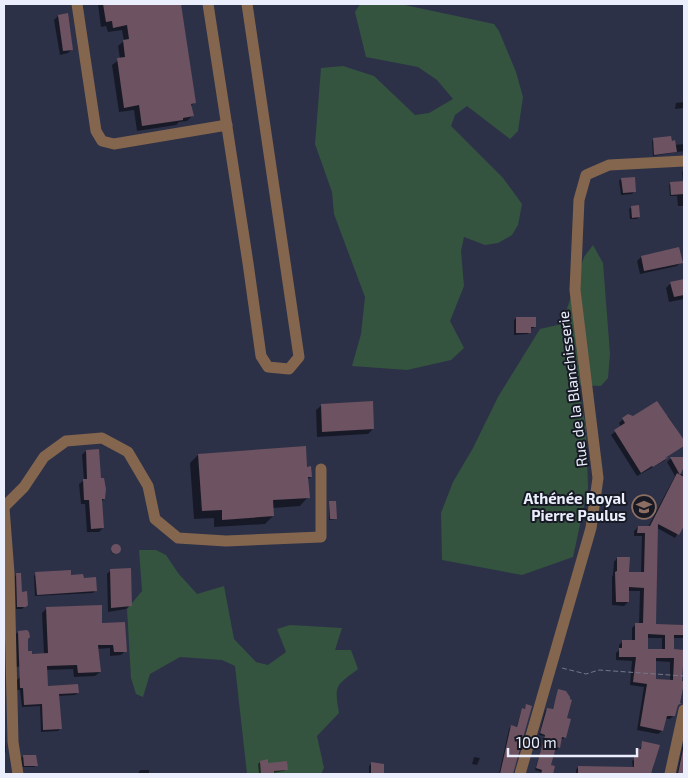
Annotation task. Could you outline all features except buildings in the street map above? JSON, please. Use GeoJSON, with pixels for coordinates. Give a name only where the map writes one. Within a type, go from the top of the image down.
{"type":"FeatureCollection","features":[{"type":"Feature","properties":{"kind":"street"},"geometry":{"type":"LineString","coordinates":[[77,4],[96,131],[102,141],[114,144],[227,125]]}},
{"type":"Feature","properties":{"kind":"street"},"geometry":{"type":"LineString","coordinates":[[208,4],[261,356],[268,367],[289,369],[298,357],[247,4]]}},
{"type":"Feature","properties":{"kind":"street","name":"Rue de la Blanchisserie"},"geometry":{"type":"LineString","coordinates":[[520,774],[591,528],[598,478],[575,290],[579,200],[586,175],[609,165],[684,161]]}},
{"type":"Feature","properties":{"kind":"street"},"geometry":{"type":"LineString","coordinates":[[18,774],[7,674],[8,573],[4,508],[24,487],[44,456],[66,441],[102,438],[128,452],[148,486],[155,519],[178,538],[226,541],[320,537],[321,469]]}},
{"type":"Feature","properties":{"kind":"street"},"geometry":{"type":"LineString","coordinates":[[670,774],[684,710]]}},
{"type":"Feature","properties":{"kind":"path"},"geometry":{"type":"LineString","coordinates":[[551,664],[586,674],[599,670],[684,676]]}},
{"type":"Feature","properties":{"kind":"green space"},"geometry":{"type":"Polygon","coordinates":[[[360,4],[400,4],[494,24],[499,31],[516,72],[523,97],[518,131],[510,139],[467,106],[455,115],[451,126],[503,178],[522,204],[518,225],[512,235],[498,243],[485,245],[464,237],[461,251],[464,286],[450,321],[464,348],[451,360],[407,370],[352,366],[361,334],[365,297],[334,214],[332,192],[315,144],[321,68],[343,66],[374,76],[415,115],[429,113],[453,99],[437,80],[418,67],[366,57],[355,12],[360,4]]]}},
{"type":"Feature","properties":{"kind":"green space"},"geometry":{"type":"Polygon","coordinates":[[[593,245],[603,263],[610,354],[608,378],[601,386],[578,385],[586,427],[588,488],[573,557],[522,575],[442,560],[441,513],[453,482],[473,448],[498,397],[540,329],[562,324],[584,257],[593,245]]]}},
{"type":"Feature","properties":{"kind":"green space"},"geometry":{"type":"Polygon","coordinates":[[[139,550],[156,550],[166,555],[178,573],[197,594],[224,586],[234,639],[256,662],[268,665],[286,652],[277,629],[290,625],[342,628],[335,650],[351,650],[358,669],[338,686],[339,713],[317,736],[324,768],[321,774],[247,774],[235,666],[222,660],[180,657],[150,674],[143,697],[136,694],[131,678],[127,609],[142,591],[139,550]]]}},
{"type":"Feature","properties":{"kind":"place","name":"Athénée Royal Pierre Paulus"},"geometry":{"type":"Point","coordinates":[644,507]}}]}
